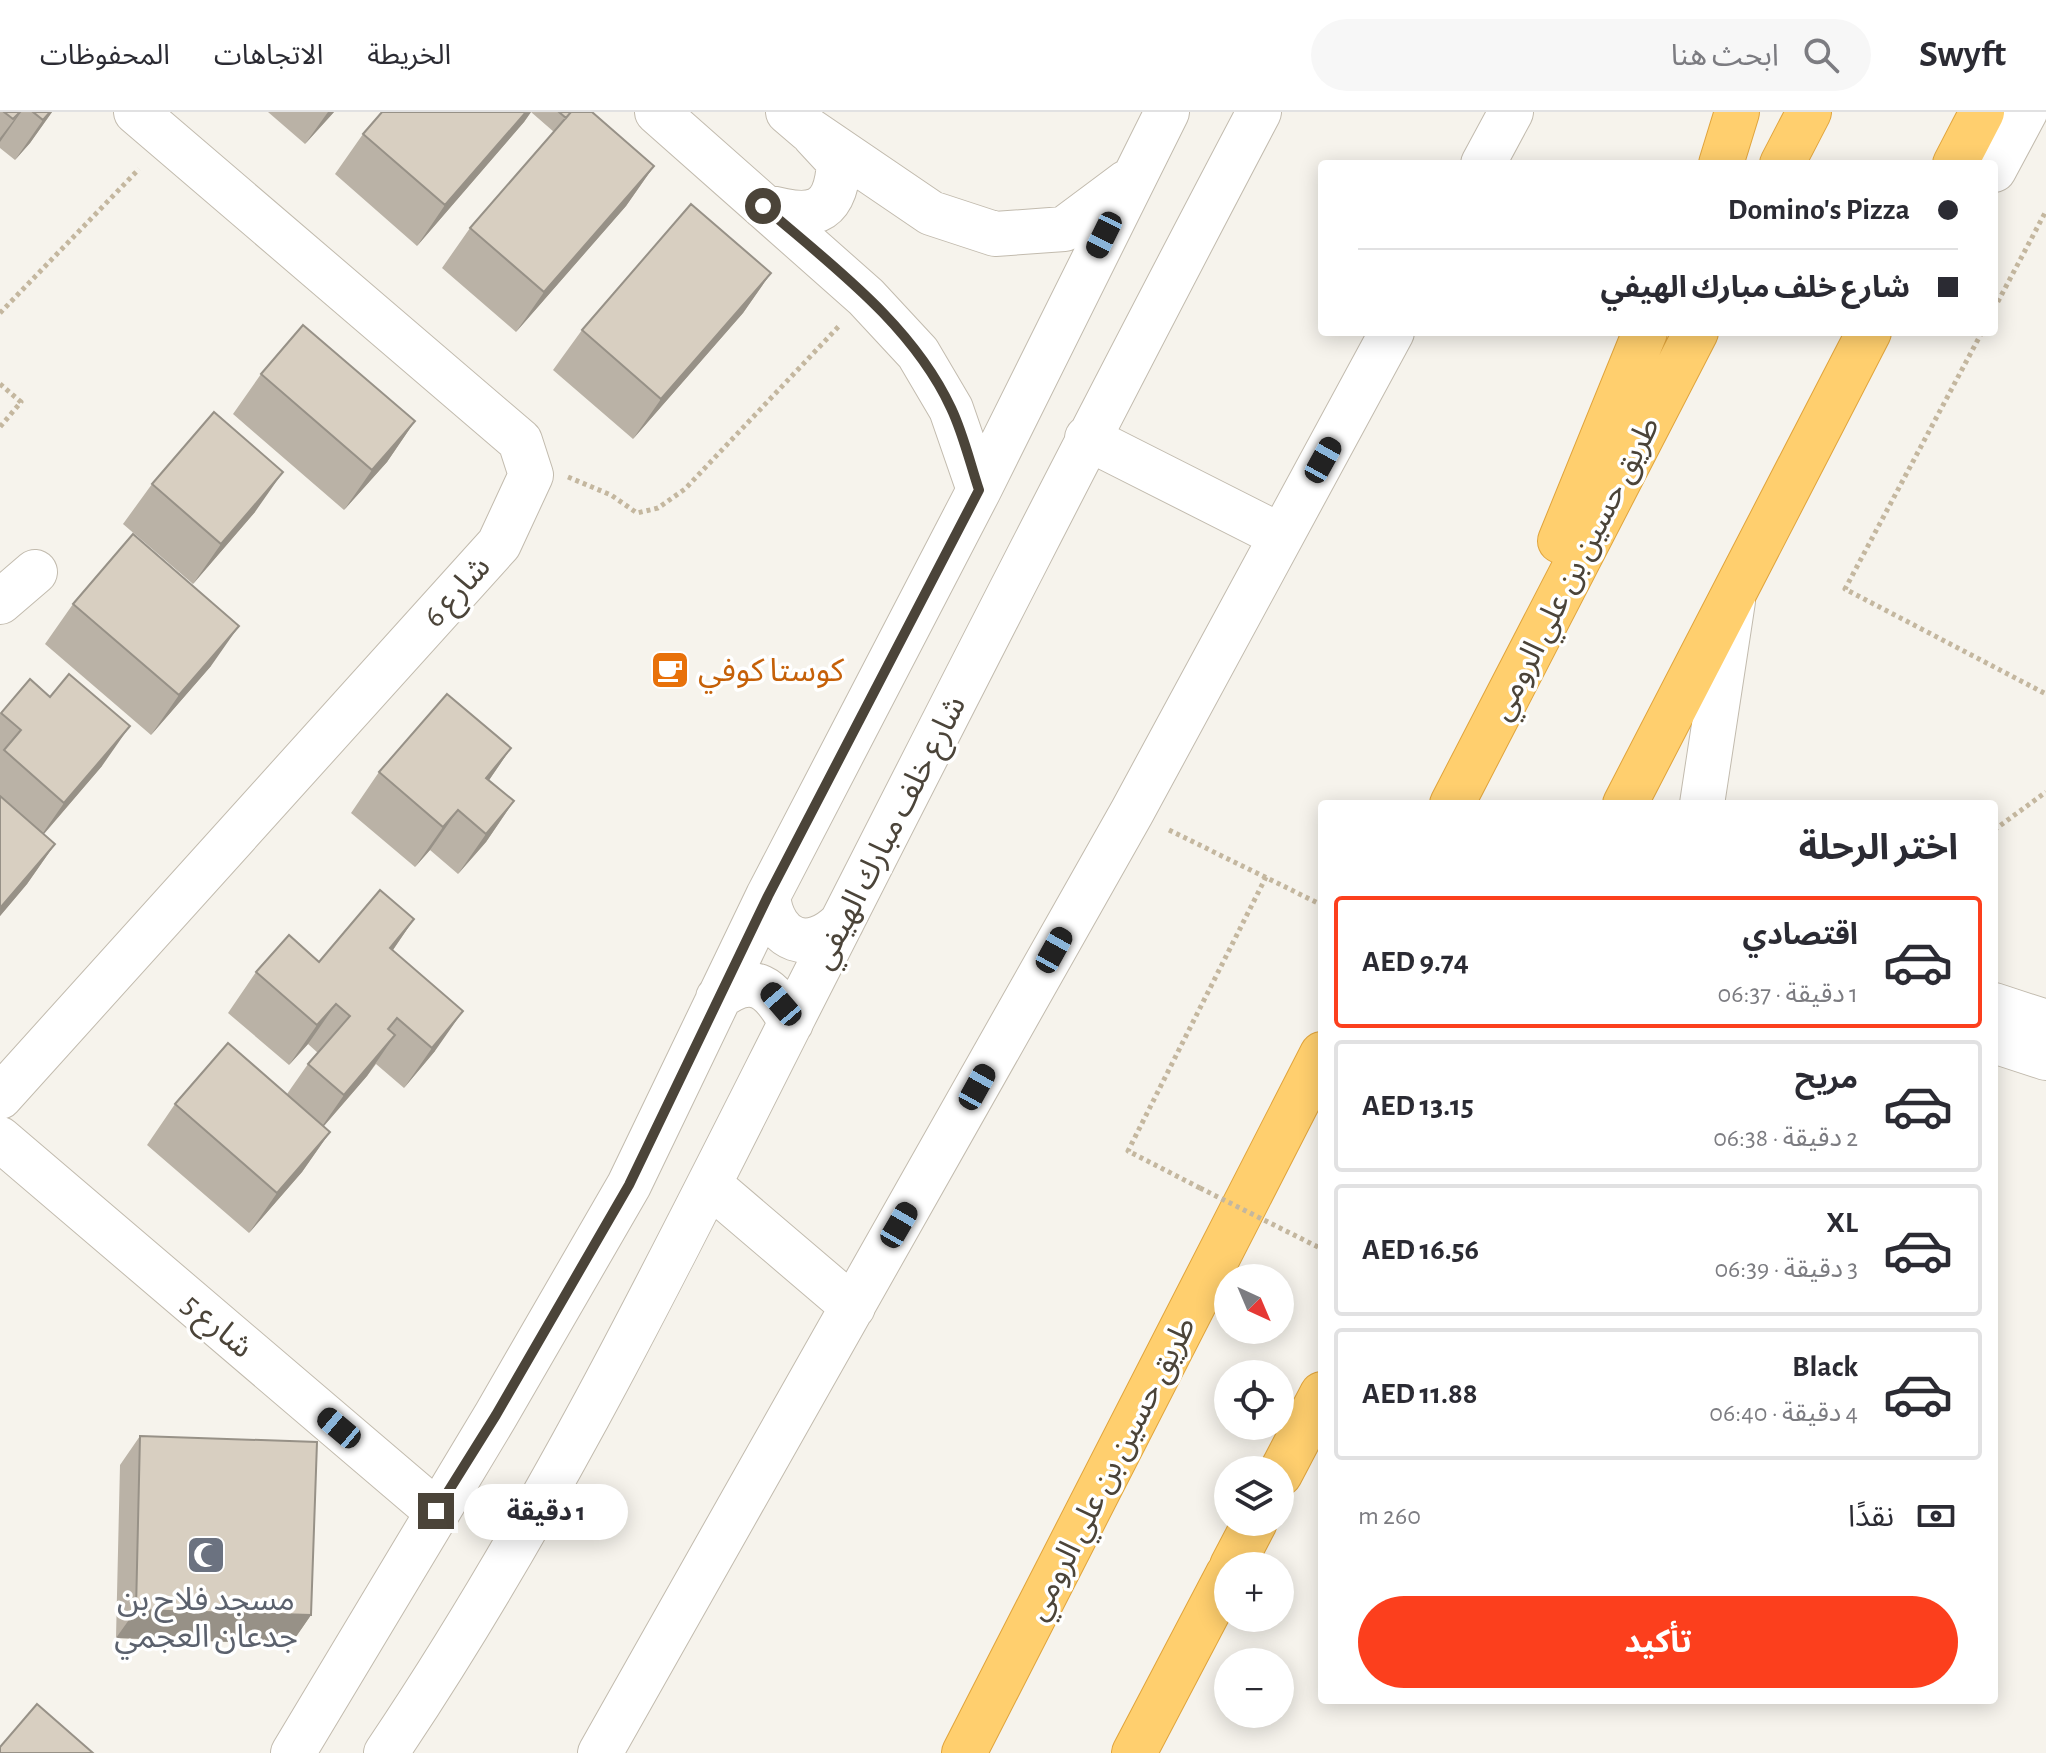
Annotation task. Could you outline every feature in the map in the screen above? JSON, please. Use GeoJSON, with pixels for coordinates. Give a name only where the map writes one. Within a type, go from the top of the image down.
{"type":"FeatureCollection","features":[{"type":"Feature","properties":{"kind":"highway"},"geometry":{"type":"LineString","coordinates":[[1722,160],[1737,112]]}},
{"type":"Feature","properties":{"kind":"highway"},"geometry":{"type":"LineString","coordinates":[[1784,160],[1809,112]]}},
{"type":"Feature","properties":{"kind":"highway"},"geometry":{"type":"LineString","coordinates":[[1957,160],[1982,112]]}},
{"type":"Feature","properties":{"kind":"highway"},"geometry":{"type":"LineString","coordinates":[[1474,761],[1643,336]]}},
{"type":"Feature","properties":{"kind":"highway","name":"طريق حسين بن علي الرومي"},"geometry":{"type":"LineString","coordinates":[[1454,800],[1694,336]]}},
{"type":"Feature","properties":{"kind":"highway"},"geometry":{"type":"LineString","coordinates":[[1627,800],[1867,336]]}},
{"type":"Feature","properties":{"kind":"highway","name":"طريق حسين بن علي الرومي"},"geometry":{"type":"LineString","coordinates":[[964,1753],[1318,1062]]}},
{"type":"Feature","properties":{"kind":"highway"},"geometry":{"type":"LineString","coordinates":[[1289,1456],[1318,1402]]}},
{"type":"Feature","properties":{"kind":"highway"},"geometry":{"type":"LineString","coordinates":[[1135,1753],[1214,1601]]}},
{"type":"Feature","properties":{"kind":"street"},"geometry":{"type":"LineString","coordinates":[[136,112],[520,441],[531,475]]}},
{"type":"Feature","properties":{"kind":"street"},"geometry":{"type":"LineString","coordinates":[[657,112],[866,297],[918,353],[951,409],[979,490]]}},
{"type":"Feature","properties":{"kind":"street"},"geometry":{"type":"LineString","coordinates":[[293,1753],[496,1415],[629,1185],[768,896],[979,490],[1167,112]]}},
{"type":"Feature","properties":{"kind":"street","name":"شارع خلف مبارك الهيفي"},"geometry":{"type":"LineString","coordinates":[[386,1753],[534,1515],[710,1185],[1087,438],[1259,112]]}},
{"type":"Feature","properties":{"kind":"street"},"geometry":{"type":"LineString","coordinates":[[1485,160],[1511,112]]}},
{"type":"Feature","properties":{"kind":"street"},"geometry":{"type":"LineString","coordinates":[[1998,163],[2025,112]]}},
{"type":"Feature","properties":{"kind":"street"},"geometry":{"type":"LineString","coordinates":[[763,206],[798,215],[812,214],[830,201],[837,186],[839,162],[798,121]]}},
{"type":"Feature","properties":{"kind":"street"},"geometry":{"type":"LineString","coordinates":[[798,121],[931,213],[995,234],[1064,229],[1132,178]]}},
{"type":"Feature","properties":{"kind":"street"},"geometry":{"type":"LineString","coordinates":[[600,1753],[1132,812],[1390,336]]}},
{"type":"Feature","properties":{"kind":"street"},"geometry":{"type":"LineString","coordinates":[[1823,420],[1884,336]]}},
{"type":"Feature","properties":{"kind":"street"},"geometry":{"type":"LineString","coordinates":[[1087,438],[1281,536]]}},
{"type":"Feature","properties":{"kind":"street","name":"شارع 6"},"geometry":{"type":"LineString","coordinates":[[0,1097],[499,544],[531,475]]}},
{"type":"Feature","properties":{"kind":"street"},"geometry":{"type":"LineString","coordinates":[[0,602],[35,572]]}},
{"type":"Feature","properties":{"kind":"street"},"geometry":{"type":"LineString","coordinates":[[1703,800],[1734,591]]}},
{"type":"Feature","properties":{"kind":"street"},"geometry":{"type":"LineString","coordinates":[[768,896],[770,914],[779,929],[794,939],[812,941],[829,935],[842,922]]}},
{"type":"Feature","properties":{"kind":"street"},"geometry":{"type":"LineString","coordinates":[[718,998],[733,987],[751,983],[769,990],[791,1023]]}},
{"type":"Feature","properties":{"kind":"street"},"geometry":{"type":"LineString","coordinates":[[1998,1006],[2046,1022]]}},
{"type":"Feature","properties":{"kind":"street"},"geometry":{"type":"LineString","coordinates":[[1998,1042],[2046,1058]]}},
{"type":"Feature","properties":{"kind":"street","name":"شارع 5"},"geometry":{"type":"LineString","coordinates":[[0,1139],[436,1511]]}},
{"type":"Feature","properties":{"kind":"street"},"geometry":{"type":"LineString","coordinates":[[710,1185],[853,1307]]}},
{"type":"Feature","properties":{"kind":"path"},"geometry":{"type":"LineString","coordinates":[[0,313],[168,140]]}},
{"type":"Feature","properties":{"kind":"path"},"geometry":{"type":"LineString","coordinates":[[1998,301],[2046,211]]}},
{"type":"Feature","properties":{"kind":"path"},"geometry":{"type":"LineString","coordinates":[[531,475],[569,477],[611,495],[637,513],[658,508],[685,489],[866,297]]}},
{"type":"Feature","properties":{"kind":"path"},"geometry":{"type":"LineString","coordinates":[[1980,336],[1845,589],[2046,694]]}},
{"type":"Feature","properties":{"kind":"path"},"geometry":{"type":"LineString","coordinates":[[0,384],[21,402],[0,427]]}},
{"type":"Feature","properties":{"kind":"path"},"geometry":{"type":"LineString","coordinates":[[1998,827],[2046,792]]}},
{"type":"Feature","properties":{"kind":"path"},"geometry":{"type":"LineString","coordinates":[[1132,812],[1318,903]]}},
{"type":"Feature","properties":{"kind":"path"},"geometry":{"type":"LineString","coordinates":[[1266,877],[1128,1151],[1318,1247]]}},
{"type":"Feature","properties":{"kind":"building"},"geometry":{"type":"Polygon","coordinates":[[[4,112],[20,112],[13,119],[4,112]]]}},
{"type":"Feature","properties":{"kind":"building"},"geometry":{"type":"Polygon","coordinates":[[[33,112],[50,112],[43,120],[33,112]]]}},
{"type":"Feature","properties":{"kind":"building"},"geometry":{"type":"Polygon","coordinates":[[[382,112],[526,112],[445,205],[363,134],[382,112]]]}},
{"type":"Feature","properties":{"kind":"building"},"geometry":{"type":"Polygon","coordinates":[[[571,112],[592,112],[654,166],[544,292],[470,228],[571,112]]]}},
{"type":"Feature","properties":{"kind":"building"},"geometry":{"type":"Polygon","coordinates":[[[691,204],[771,273],[661,399],[582,330],[691,204]]]}},
{"type":"Feature","properties":{"kind":"building"},"geometry":{"type":"Polygon","coordinates":[[[303,325],[415,421],[372,470],[261,374],[303,325]]]}},
{"type":"Feature","properties":{"kind":"building"},"geometry":{"type":"Polygon","coordinates":[[[214,412],[283,472],[221,544],[152,484],[214,412]]]}},
{"type":"Feature","properties":{"kind":"building"},"geometry":{"type":"Polygon","coordinates":[[[133,534],[239,626],[179,695],[73,604],[133,534]]]}},
{"type":"Feature","properties":{"kind":"building"},"geometry":{"type":"Polygon","coordinates":[[[69,674],[130,726],[64,803],[4,750],[21,730],[1,713],[30,679],[50,697],[69,674]]]}},
{"type":"Feature","properties":{"kind":"building"},"geometry":{"type":"Polygon","coordinates":[[[447,694],[511,748],[486,778],[514,801],[486,834],[458,810],[443,827],[379,772],[447,694]]]}},
{"type":"Feature","properties":{"kind":"building"},"geometry":{"type":"Polygon","coordinates":[[[0,796],[55,844],[0,908],[0,796]]]}},
{"type":"Feature","properties":{"kind":"building"},"geometry":{"type":"Polygon","coordinates":[[[380,890],[414,919],[390,948],[463,1011],[432,1048],[397,1018],[388,1029],[395,1035],[344,1095],[308,1064],[350,1016],[336,1004],[317,1025],[256,972],[289,935],[319,962],[380,890]]]}},
{"type":"Feature","properties":{"kind":"building"},"geometry":{"type":"Polygon","coordinates":[[[228,1043],[330,1132],[277,1193],[175,1104],[228,1043]]]}},
{"type":"Feature","properties":{"kind":"building","name":"مسجد فلاح بن جدعان العجمي"},"geometry":{"type":"Polygon","coordinates":[[[140,1436],[317,1442],[311,1615],[136,1610],[140,1436]]]}},
{"type":"Feature","properties":{"kind":"building"},"geometry":{"type":"Polygon","coordinates":[[[37,1704],[93,1753],[0,1753],[0,1747],[37,1704]]]}},
{"type":"Feature","properties":{"kind":"place","name":"كوستا كوفي"},"geometry":{"type":"Point","coordinates":[670,670]}},
{"type":"Feature","properties":{"kind":"place","name":"مسجد فلاح بن جدعان العجمي"},"geometry":{"type":"Point","coordinates":[206,1555]}},
{"type":"Feature","properties":{"kind":"route"},"geometry":{"type":"LineString","coordinates":[[436,1511],[496,1415],[629,1185],[768,896],[979,490],[951,409],[918,353],[866,297],[763,206]]}}]}
